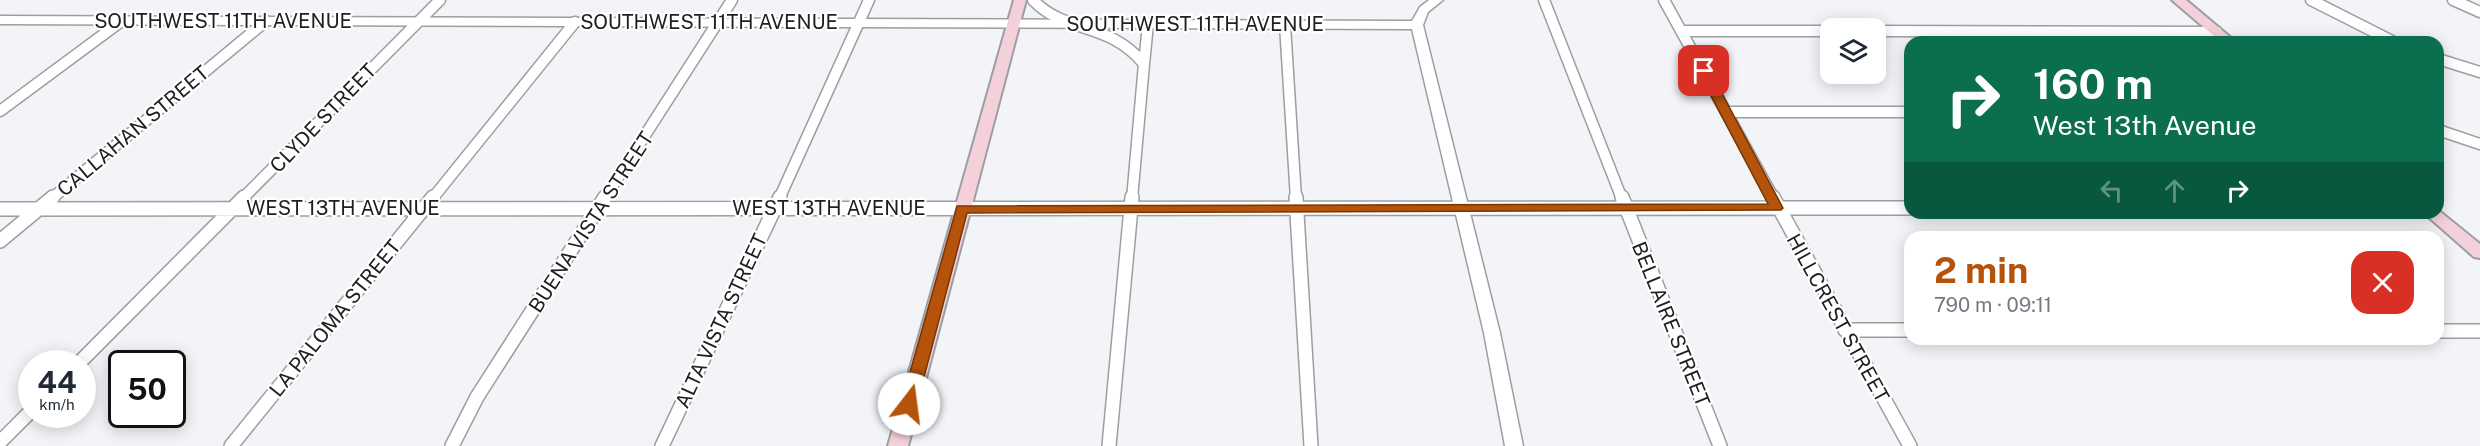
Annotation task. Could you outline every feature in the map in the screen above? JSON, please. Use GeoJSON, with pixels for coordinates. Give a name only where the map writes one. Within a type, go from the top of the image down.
{"type":"FeatureCollection","features":[{"type":"Feature","properties":{"kind":"main road"},"geometry":{"type":"LineString","coordinates":[[898,446],[1020,0]]}},
{"type":"Feature","properties":{"kind":"main road"},"geometry":{"type":"LineString","coordinates":[[2178,0],[2222,36]]}},
{"type":"Feature","properties":{"kind":"main road"},"geometry":{"type":"LineString","coordinates":[[2439,219],[2480,253]]}},
{"type":"Feature","properties":{"kind":"street","name":"CLYDE STREET"},"geometry":{"type":"LineString","coordinates":[[92,350],[440,0]]}},
{"type":"Feature","properties":{"kind":"street","name":"BUENA VISTA STREET"},"geometry":{"type":"LineString","coordinates":[[452,446],[477,397],[732,0]]}},
{"type":"Feature","properties":{"kind":"street","name":"ALTA VISTA STREET"},"geometry":{"type":"LineString","coordinates":[[662,446],[775,208],[869,0]]}},
{"type":"Feature","properties":{"kind":"street"},"geometry":{"type":"LineString","coordinates":[[1033,0],[1044,11],[1119,40],[1132,49],[1144,64]]}},
{"type":"Feature","properties":{"kind":"street","name":"BELLAIRE STREET"},"geometry":{"type":"LineString","coordinates":[[1544,0],[1720,446]]}},
{"type":"Feature","properties":{"kind":"street","name":"HILLCREST STREET"},"geometry":{"type":"LineString","coordinates":[[1664,0],[1910,446]]}},
{"type":"Feature","properties":{"kind":"street"},"geometry":{"type":"LineString","coordinates":[[2311,0],[2381,36]]}},
{"type":"Feature","properties":{"kind":"street"},"geometry":{"type":"LineString","coordinates":[[2453,0],[2480,12]]}},
{"type":"Feature","properties":{"kind":"street"},"geometry":{"type":"LineString","coordinates":[[1432,2],[1418,18],[1417,25],[1492,333],[1514,446]]}},
{"type":"Feature","properties":{"kind":"street","name":"SOUTHWEST 11TH AVENUE"},"geometry":{"type":"LineString","coordinates":[[0,20],[1417,25]]}},
{"type":"Feature","properties":{"kind":"street"},"geometry":{"type":"LineString","coordinates":[[0,111],[123,20]]}},
{"type":"Feature","properties":{"kind":"street","name":"CALLAHAN STREET"},"geometry":{"type":"LineString","coordinates":[[0,241],[266,21]]}},
{"type":"Feature","properties":{"kind":"street","name":"LA PALOMA STREET"},"geometry":{"type":"LineString","coordinates":[[231,446],[575,22]]}},
{"type":"Feature","properties":{"kind":"street"},"geometry":{"type":"LineString","coordinates":[[1109,446],[1148,24]]}},
{"type":"Feature","properties":{"kind":"street"},"geometry":{"type":"LineString","coordinates":[[1285,25],[1311,446]]}},
{"type":"Feature","properties":{"kind":"street"},"geometry":{"type":"LineString","coordinates":[[1682,31],[1820,31]]}},
{"type":"Feature","properties":{"kind":"street"},"geometry":{"type":"LineString","coordinates":[[1886,31],[2217,32]]}},
{"type":"Feature","properties":{"kind":"street"},"geometry":{"type":"LineString","coordinates":[[2444,61],[2480,72]]}},
{"type":"Feature","properties":{"kind":"street"},"geometry":{"type":"LineString","coordinates":[[1726,112],[1904,112]]}},
{"type":"Feature","properties":{"kind":"street"},"geometry":{"type":"LineString","coordinates":[[2444,132],[2480,144]]}},
{"type":"Feature","properties":{"kind":"street","name":"WEST 13TH AVENUE"},"geometry":{"type":"LineString","coordinates":[[0,209],[1904,208]]}},
{"type":"Feature","properties":{"kind":"street"},"geometry":{"type":"LineString","coordinates":[[1845,330],[1904,330]]}},
{"type":"Feature","properties":{"kind":"street"},"geometry":{"type":"LineString","coordinates":[[2444,331],[2480,331]]}},
{"type":"Feature","properties":{"kind":"street"},"geometry":{"type":"LineString","coordinates":[[0,442],[18,424]]}},
{"type":"Feature","properties":{"kind":"route"},"geometry":{"type":"LineString","coordinates":[[909,404],[962,209],[1777,208],[1704,71]]}}]}
